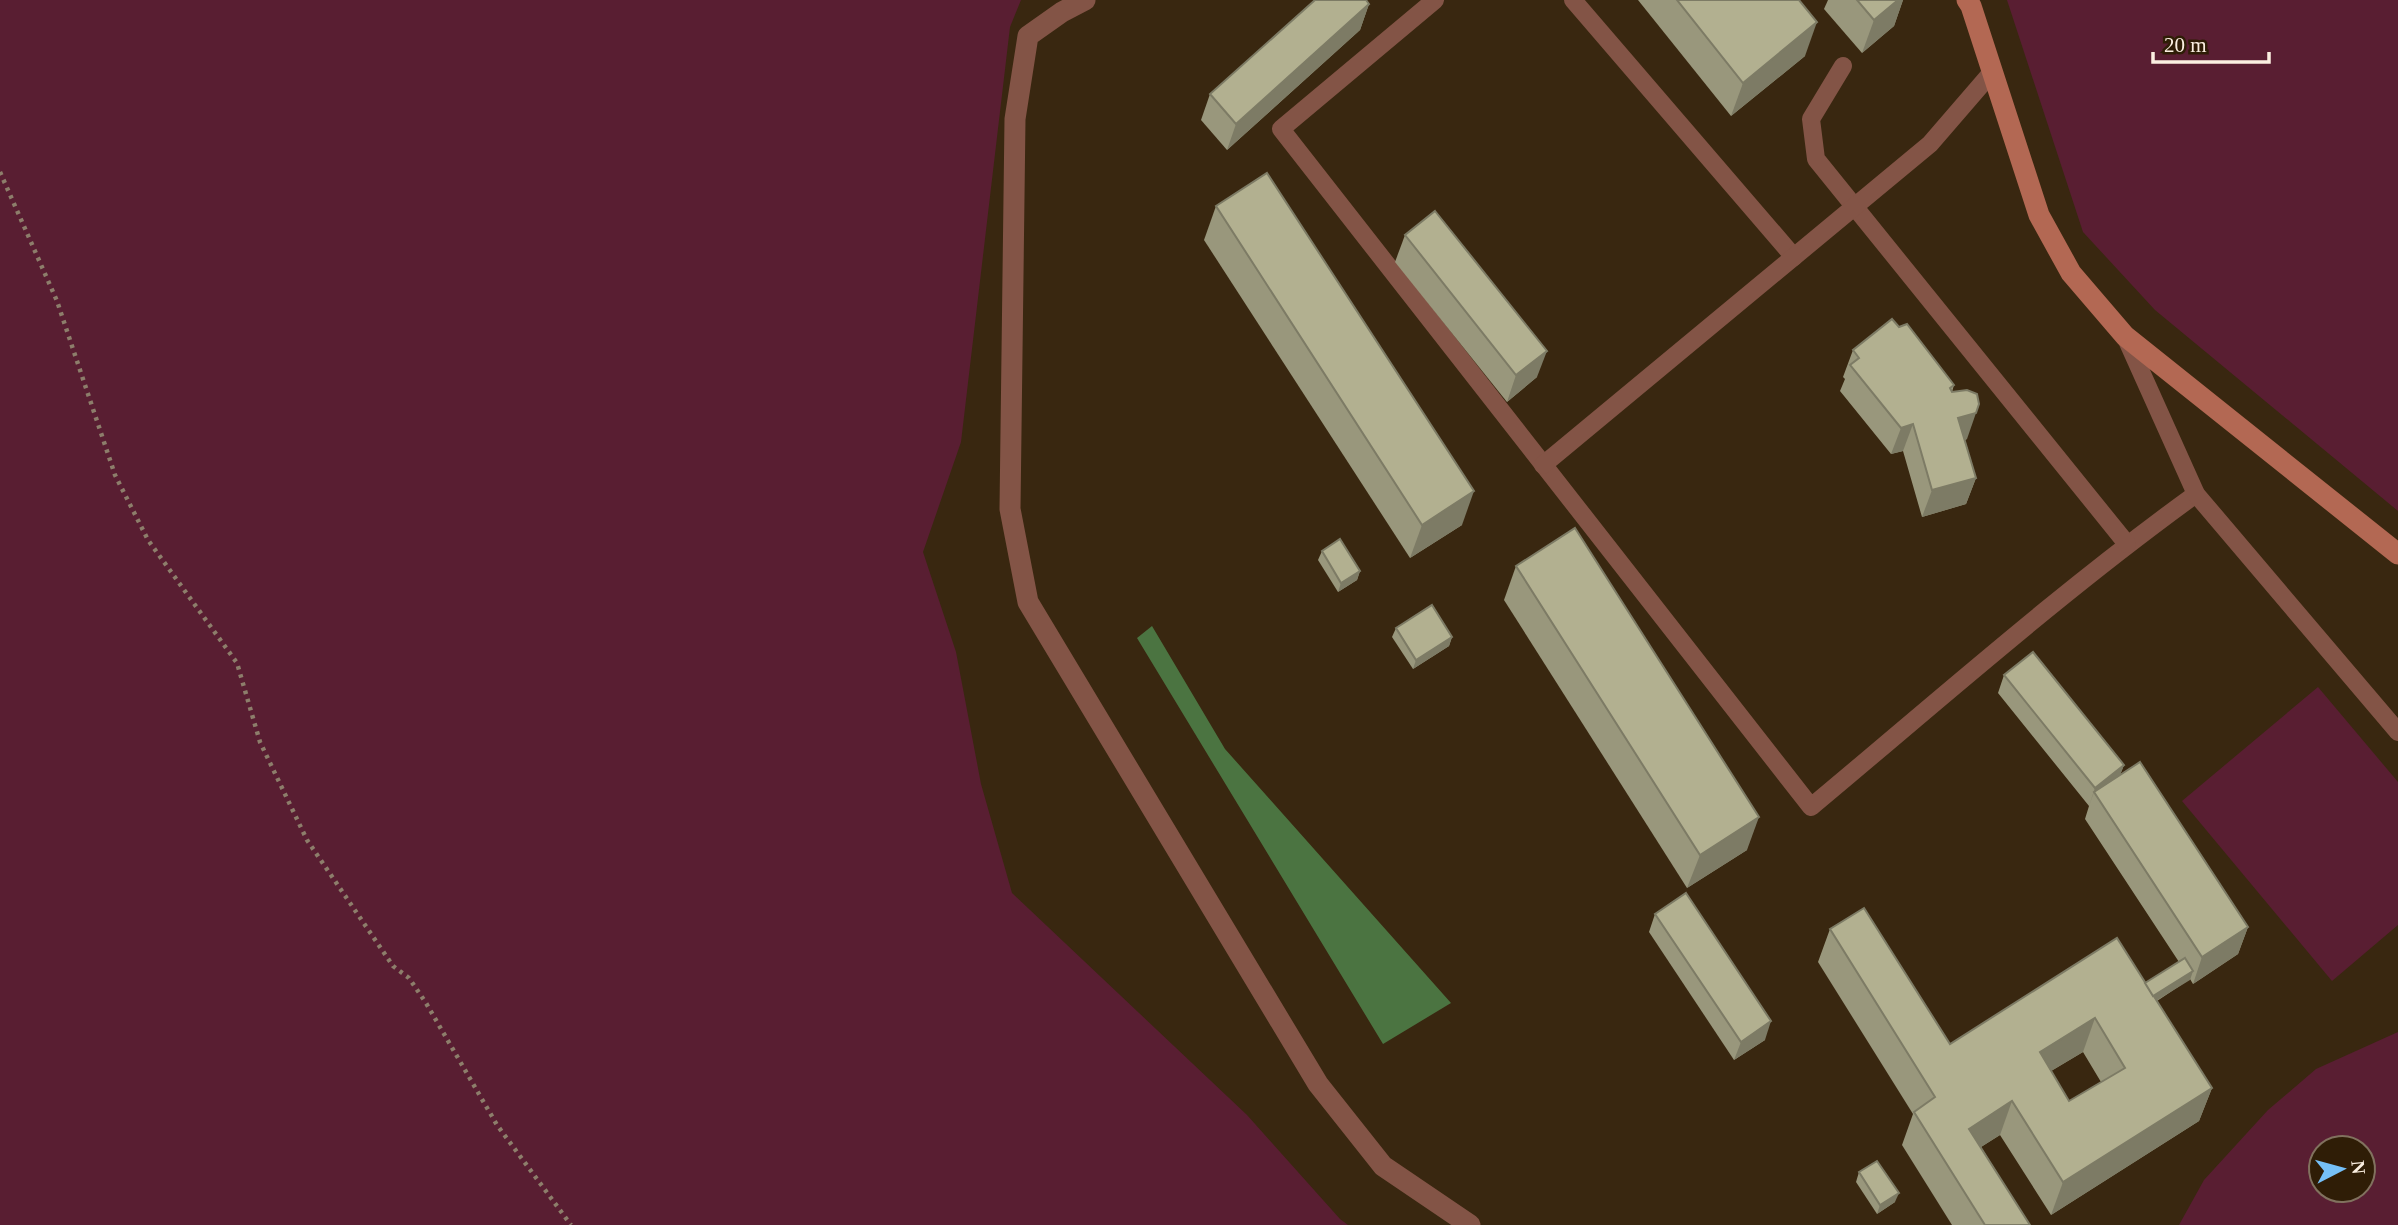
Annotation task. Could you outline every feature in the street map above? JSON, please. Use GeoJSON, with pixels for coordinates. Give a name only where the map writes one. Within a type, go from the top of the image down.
{"type":"FeatureCollection","features":[{"type":"Feature","properties":{"kind":"street"},"geometry":{"type":"LineString","coordinates":[[1085,0],[1062,12],[1028,36],[1015,119],[1010,509],[1028,602],[1064,666],[1318,1084],[1383,1166],[1470,1225]]}},
{"type":"Feature","properties":{"kind":"street"},"geometry":{"type":"LineString","coordinates":[[1967,0],[1993,71],[2039,215],[2071,273],[2125,335],[2398,554]]}},
{"type":"Feature","properties":{"kind":"lane"},"geometry":{"type":"LineString","coordinates":[[1434,0],[1281,129],[1811,807],[2127,544],[2196,494]]}},
{"type":"Feature","properties":{"kind":"lane"},"geometry":{"type":"LineString","coordinates":[[1573,0],[1794,257]]}},
{"type":"Feature","properties":{"kind":"lane"},"geometry":{"type":"LineString","coordinates":[[1843,66],[1811,120],[1816,159],[2127,544]]}},
{"type":"Feature","properties":{"kind":"lane"},"geometry":{"type":"LineString","coordinates":[[1543,465],[1930,144],[1993,71]]}},
{"type":"Feature","properties":{"kind":"lane"},"geometry":{"type":"LineString","coordinates":[[2125,335],[2196,494],[2398,732]]}},
{"type":"Feature","properties":{"kind":"path"},"geometry":{"type":"LineString","coordinates":[[0,172],[57,301],[115,475],[148,540],[237,663],[260,742],[307,839],[393,966],[409,978],[497,1125],[571,1225]]}},
{"type":"Feature","properties":{"kind":"shaded area"},"geometry":{"type":"Polygon","coordinates":[[[0,0],[1021,0],[1010,27],[961,442],[923,552],[956,652],[981,784],[1012,893],[1247,1115],[1348,1225],[0,1225],[0,0]]]}},
{"type":"Feature","properties":{"kind":"shaded area"},"geometry":{"type":"Polygon","coordinates":[[[2007,0],[2398,0],[2398,511],[2155,310],[2083,232],[2007,0]]]}},
{"type":"Feature","properties":{"kind":"shaded area"},"geometry":{"type":"Polygon","coordinates":[[[1152,626],[1225,749],[1451,1003],[1383,1044],[1137,638],[1152,626]]]}},
{"type":"Feature","properties":{"kind":"shaded area"},"geometry":{"type":"Polygon","coordinates":[[[2318,687],[2398,782],[2398,925],[2332,981],[2182,801],[2318,687]]]}},
{"type":"Feature","properties":{"kind":"shaded area"},"geometry":{"type":"Polygon","coordinates":[[[2398,1032],[2398,1225],[2179,1225],[2204,1180],[2268,1110],[2316,1069],[2398,1032]]]}},
{"type":"Feature","properties":{"kind":"building"},"geometry":{"type":"Polygon","coordinates":[[[1315,0],[1366,0],[1369,4],[1236,124],[1210,94],[1315,0]]]}},
{"type":"Feature","properties":{"kind":"building"},"geometry":{"type":"Polygon","coordinates":[[[1677,0],[1799,0],[1817,22],[1743,83],[1677,0]]]}},
{"type":"Feature","properties":{"kind":"building"},"geometry":{"type":"Polygon","coordinates":[[[1857,0],[1898,0],[1874,20],[1857,0]]]}},
{"type":"Feature","properties":{"kind":"building"},"geometry":{"type":"Polygon","coordinates":[[[1267,173],[1474,491],[1422,525],[1216,206],[1267,173]]]}},
{"type":"Feature","properties":{"kind":"building"},"geometry":{"type":"Polygon","coordinates":[[[1435,211],[1547,351],[1516,375],[1405,235],[1435,211]]]}},
{"type":"Feature","properties":{"kind":"building"},"geometry":{"type":"Polygon","coordinates":[[[1892,319],[1899,327],[1907,324],[1954,385],[1950,388],[1952,392],[1967,390],[1977,394],[1979,404],[1976,413],[1958,418],[1976,478],[1932,490],[1913,424],[1901,428],[1850,365],[1859,358],[1853,350],[1892,319]]]}},
{"type":"Feature","properties":{"kind":"building"},"geometry":{"type":"Polygon","coordinates":[[[1575,528],[1759,817],[1700,855],[1516,566],[1575,528]]]}},
{"type":"Feature","properties":{"kind":"building"},"geometry":{"type":"Polygon","coordinates":[[[1340,539],[1360,571],[1341,583],[1322,551],[1340,539]]]}},
{"type":"Feature","properties":{"kind":"building"},"geometry":{"type":"Polygon","coordinates":[[[1432,605],[1452,637],[1416,660],[1396,628],[1432,605]]]}},
{"type":"Feature","properties":{"kind":"building"},"geometry":{"type":"Polygon","coordinates":[[[2033,652],[2124,765],[2095,788],[2004,675],[2033,652]]]}},
{"type":"Feature","properties":{"kind":"building"},"geometry":{"type":"Polygon","coordinates":[[[2140,762],[2248,927],[2202,957],[2094,792],[2140,762]]]}},
{"type":"Feature","properties":{"kind":"building"},"geometry":{"type":"Polygon","coordinates":[[[1686,893],[1771,1021],[1741,1042],[1655,914],[1686,893]]]}},
{"type":"Feature","properties":{"kind":"building"},"geometry":{"type":"Polygon","coordinates":[[[1864,908],[1950,1044],[2117,938],[2212,1088],[2063,1182],[2012,1101],[1969,1129],[2030,1225],[1985,1225],[1914,1112],[1935,1097],[1830,929],[1864,908]],[[2095,1018],[2040,1052],[2069,1101],[2125,1068],[2095,1018]]]}},
{"type":"Feature","properties":{"kind":"building"},"geometry":{"type":"Polygon","coordinates":[[[2185,958],[2193,971],[2153,996],[2145,983],[2185,958]]]}},
{"type":"Feature","properties":{"kind":"building"},"geometry":{"type":"Polygon","coordinates":[[[1877,1161],[1899,1193],[1880,1205],[1859,1172],[1877,1161]]]}}]}
